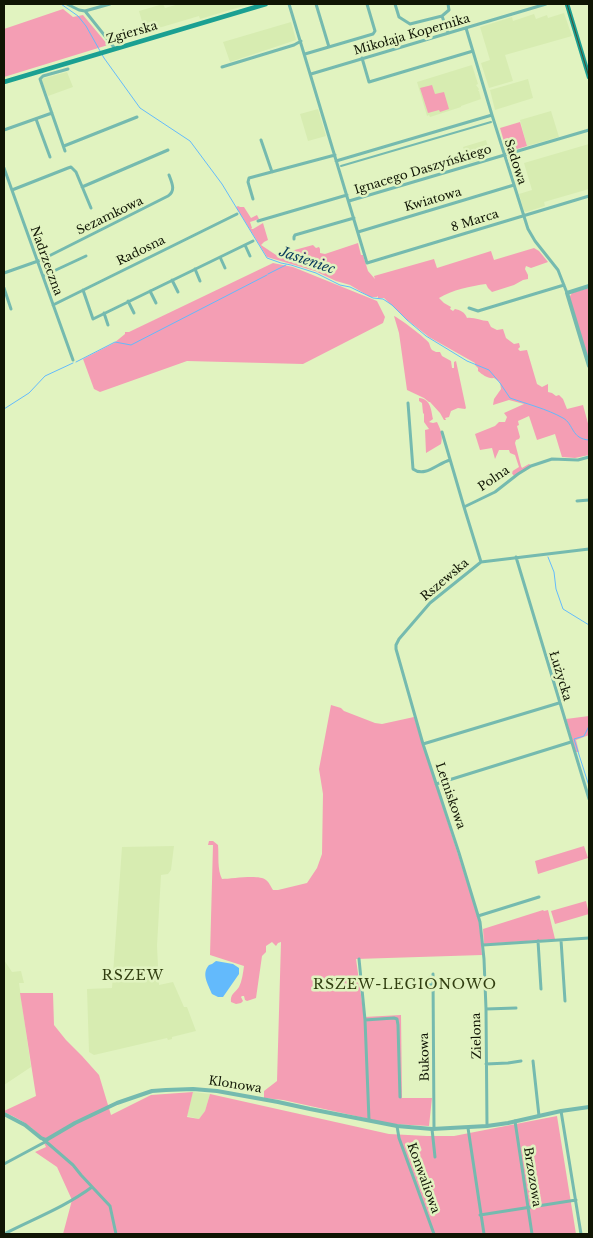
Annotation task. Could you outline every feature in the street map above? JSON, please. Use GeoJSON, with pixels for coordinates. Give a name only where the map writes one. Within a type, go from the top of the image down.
{"type":"FeatureCollection","features":[{"type":"Feature","properties":{"kind":"main road","name":"Zgierska"},"geometry":{"type":"LineString","coordinates":[[4,82],[266,4]]}},
{"type":"Feature","properties":{"kind":"main road"},"geometry":{"type":"LineString","coordinates":[[566,4],[589,77]]}},
{"type":"Feature","properties":{"kind":"street"},"geometry":{"type":"LineString","coordinates":[[67,4],[85,11],[110,4]]}},
{"type":"Feature","properties":{"kind":"street"},"geometry":{"type":"LineString","coordinates":[[289,4],[358,232]]}},
{"type":"Feature","properties":{"kind":"street"},"geometry":{"type":"LineString","coordinates":[[316,4],[329,47]]}},
{"type":"Feature","properties":{"kind":"street"},"geometry":{"type":"LineString","coordinates":[[305,54],[374,33],[367,4]]}},
{"type":"Feature","properties":{"kind":"street"},"geometry":{"type":"LineString","coordinates":[[395,4],[399,17],[410,24],[442,16],[449,10],[448,4]]}},
{"type":"Feature","properties":{"kind":"street","name":"Mikołaja Kopernika"},"geometry":{"type":"LineString","coordinates":[[310,74],[546,4]]}},
{"type":"Feature","properties":{"kind":"street"},"geometry":{"type":"LineString","coordinates":[[85,11],[114,48]]}},
{"type":"Feature","properties":{"kind":"street"},"geometry":{"type":"LineString","coordinates":[[442,16],[448,33]]}},
{"type":"Feature","properties":{"kind":"street","name":"Sadowa"},"geometry":{"type":"LineString","coordinates":[[466,28],[523,216],[532,238],[556,268],[567,293]]}},
{"type":"Feature","properties":{"kind":"street"},"geometry":{"type":"LineString","coordinates":[[222,67],[294,45],[300,41]]}},
{"type":"Feature","properties":{"kind":"street"},"geometry":{"type":"LineString","coordinates":[[362,58],[369,82],[473,51]]}},
{"type":"Feature","properties":{"kind":"street"},"geometry":{"type":"LineString","coordinates":[[65,151],[40,79],[43,76],[68,69]]}},
{"type":"Feature","properties":{"kind":"street"},"geometry":{"type":"LineString","coordinates":[[4,130],[52,113]]}},
{"type":"Feature","properties":{"kind":"street"},"geometry":{"type":"LineString","coordinates":[[336,161],[492,115]]}},
{"type":"Feature","properties":{"kind":"street"},"geometry":{"type":"LineString","coordinates":[[64,146],[137,117]]}},
{"type":"Feature","properties":{"kind":"street"},"geometry":{"type":"LineString","coordinates":[[36,119],[50,157]]}},
{"type":"Feature","properties":{"kind":"street"},"geometry":{"type":"LineString","coordinates":[[341,166],[491,122]]}},
{"type":"Feature","properties":{"kind":"street","name":"Ignacego Daszyńskiego"},"geometry":{"type":"LineString","coordinates":[[349,201],[589,130]]}},
{"type":"Feature","properties":{"kind":"street"},"geometry":{"type":"LineString","coordinates":[[429,133],[430,140]]}},
{"type":"Feature","properties":{"kind":"street"},"geometry":{"type":"LineString","coordinates":[[262,140],[272,172]]}},
{"type":"Feature","properties":{"kind":"street"},"geometry":{"type":"LineString","coordinates":[[82,187],[168,150]]}},
{"type":"Feature","properties":{"kind":"street"},"geometry":{"type":"LineString","coordinates":[[253,198],[248,180],[335,155]]}},
{"type":"Feature","properties":{"kind":"street"},"geometry":{"type":"LineString","coordinates":[[349,157],[351,163]]}},
{"type":"Feature","properties":{"kind":"street"},"geometry":{"type":"LineString","coordinates":[[12,190],[71,167],[76,172],[91,208]]}},
{"type":"Feature","properties":{"kind":"street","name":"Nadrzeczna"},"geometry":{"type":"LineString","coordinates":[[4,168],[73,360]]}},
{"type":"Feature","properties":{"kind":"street","name":"Sezamkowa"},"geometry":{"type":"LineString","coordinates":[[37,261],[168,196],[173,190],[169,176]]}},
{"type":"Feature","properties":{"kind":"street","name":"Kwiatowa"},"geometry":{"type":"LineString","coordinates":[[358,232],[514,185]]}},
{"type":"Feature","properties":{"kind":"street"},"geometry":{"type":"LineString","coordinates":[[258,221],[347,195]]}},
{"type":"Feature","properties":{"kind":"street","name":"8 Marca"},"geometry":{"type":"LineString","coordinates":[[358,232],[366,262],[589,196]]}},
{"type":"Feature","properties":{"kind":"street","name":"Radosna"},"geometry":{"type":"LineString","coordinates":[[53,305],[237,214]]}},
{"type":"Feature","properties":{"kind":"street"},"geometry":{"type":"LineString","coordinates":[[294,239],[296,235],[354,218]]}},
{"type":"Feature","properties":{"kind":"street"},"geometry":{"type":"LineString","coordinates":[[82,290],[93,319],[253,240]]}},
{"type":"Feature","properties":{"kind":"street"},"geometry":{"type":"LineString","coordinates":[[245,245],[250,256]]}},
{"type":"Feature","properties":{"kind":"street"},"geometry":{"type":"LineString","coordinates":[[42,276],[86,256]]}},
{"type":"Feature","properties":{"kind":"street"},"geometry":{"type":"LineString","coordinates":[[220,257],[225,268]]}},
{"type":"Feature","properties":{"kind":"street"},"geometry":{"type":"LineString","coordinates":[[4,273],[37,261]]}},
{"type":"Feature","properties":{"kind":"street"},"geometry":{"type":"LineString","coordinates":[[195,269],[200,281]]}},
{"type":"Feature","properties":{"kind":"street"},"geometry":{"type":"LineString","coordinates":[[172,280],[178,292]]}},
{"type":"Feature","properties":{"kind":"street"},"geometry":{"type":"LineString","coordinates":[[469,308],[478,311],[564,285]]}},
{"type":"Feature","properties":{"kind":"street"},"geometry":{"type":"LineString","coordinates":[[589,286],[567,293],[589,366]]}},
{"type":"Feature","properties":{"kind":"street"},"geometry":{"type":"LineString","coordinates":[[4,288],[11,309]]}},
{"type":"Feature","properties":{"kind":"street"},"geometry":{"type":"LineString","coordinates":[[150,291],[156,303]]}},
{"type":"Feature","properties":{"kind":"street"},"geometry":{"type":"LineString","coordinates":[[128,301],[134,313]]}},
{"type":"Feature","properties":{"kind":"street"},"geometry":{"type":"LineString","coordinates":[[104,313],[108,325]]}},
{"type":"Feature","properties":{"kind":"street"},"geometry":{"type":"LineString","coordinates":[[408,403],[413,470],[426,472],[450,460]]}},
{"type":"Feature","properties":{"kind":"street"},"geometry":{"type":"LineString","coordinates":[[442,432],[481,562]]}},
{"type":"Feature","properties":{"kind":"street","name":"Polna"},"geometry":{"type":"LineString","coordinates":[[464,507],[495,492],[531,466],[552,459],[578,460],[589,457]]}},
{"type":"Feature","properties":{"kind":"street"},"geometry":{"type":"LineString","coordinates":[[577,501],[589,500]]}},
{"type":"Feature","properties":{"kind":"street","name":"Rszewska"},"geometry":{"type":"LineString","coordinates":[[397,653],[397,642],[422,611],[481,562],[589,549]]}},
{"type":"Feature","properties":{"kind":"street","name":"Łużycka"},"geometry":{"type":"LineString","coordinates":[[516,557],[589,799]]}},
{"type":"Feature","properties":{"kind":"street","name":"Letniskowa"},"geometry":{"type":"LineString","coordinates":[[397,653],[423,744],[478,916],[483,945]]}},
{"type":"Feature","properties":{"kind":"street"},"geometry":{"type":"LineString","coordinates":[[423,744],[490,724],[494,721],[559,703]]}},
{"type":"Feature","properties":{"kind":"street"},"geometry":{"type":"LineString","coordinates":[[436,784],[571,742]]}},
{"type":"Feature","properties":{"kind":"street"},"geometry":{"type":"LineString","coordinates":[[478,916],[539,897]]}},
{"type":"Feature","properties":{"kind":"street"},"geometry":{"type":"LineString","coordinates":[[483,945],[589,938]]}},
{"type":"Feature","properties":{"kind":"street"},"geometry":{"type":"LineString","coordinates":[[561,940],[565,1000]]}},
{"type":"Feature","properties":{"kind":"street"},"geometry":{"type":"LineString","coordinates":[[538,941],[541,989]]}},
{"type":"Feature","properties":{"kind":"street","name":"Zielona"},"geometry":{"type":"LineString","coordinates":[[483,945],[486,1009],[487,1126]]}},
{"type":"Feature","properties":{"kind":"street"},"geometry":{"type":"LineString","coordinates":[[358,959],[366,1020],[369,1120]]}},
{"type":"Feature","properties":{"kind":"street","name":"Bukowa"},"geometry":{"type":"LineString","coordinates":[[433,974],[433,1129]]}},
{"type":"Feature","properties":{"kind":"street"},"geometry":{"type":"LineString","coordinates":[[411,984],[433,984]]}},
{"type":"Feature","properties":{"kind":"street"},"geometry":{"type":"LineString","coordinates":[[486,1009],[516,1008]]}},
{"type":"Feature","properties":{"kind":"street"},"geometry":{"type":"LineString","coordinates":[[366,1020],[394,1018],[397,1020],[400,1097]]}},
{"type":"Feature","properties":{"kind":"street"},"geometry":{"type":"LineString","coordinates":[[486,1064],[522,1061]]}},
{"type":"Feature","properties":{"kind":"street"},"geometry":{"type":"LineString","coordinates":[[533,1061],[539,1116]]}},
{"type":"Feature","properties":{"kind":"street","name":"Klonowa"},"geometry":{"type":"LineString","coordinates":[[44,1141],[75,1123],[117,1103],[152,1091],[166,1090],[193,1089],[217,1091],[397,1126],[433,1129],[487,1126],[589,1107]]}},
{"type":"Feature","properties":{"kind":"street"},"geometry":{"type":"LineString","coordinates":[[562,1111],[581,1234]]}},
{"type":"Feature","properties":{"kind":"street"},"geometry":{"type":"LineString","coordinates":[[4,1114],[28,1127],[72,1165],[110,1206],[116,1234]]}},
{"type":"Feature","properties":{"kind":"street","name":"Brzozowa"},"geometry":{"type":"LineString","coordinates":[[515,1122],[532,1234]]}},
{"type":"Feature","properties":{"kind":"street","name":"Konwaliowa"},"geometry":{"type":"LineString","coordinates":[[397,1126],[399,1138],[434,1234]]}},
{"type":"Feature","properties":{"kind":"street"},"geometry":{"type":"LineString","coordinates":[[468,1128],[484,1234]]}},
{"type":"Feature","properties":{"kind":"street"},"geometry":{"type":"LineString","coordinates":[[433,1129],[436,1157]]}},
{"type":"Feature","properties":{"kind":"street"},"geometry":{"type":"LineString","coordinates":[[4,1164],[44,1141]]}},
{"type":"Feature","properties":{"kind":"street"},"geometry":{"type":"LineString","coordinates":[[4,1234],[54,1210],[92,1187]]}},
{"type":"Feature","properties":{"kind":"street"},"geometry":{"type":"LineString","coordinates":[[480,1215],[576,1200]]}},
{"type":"Feature","properties":{"kind":"shaded area"},"geometry":{"type":"Polygon","coordinates":[[[163,4],[165,8],[179,4],[250,4],[200,19],[199,16],[145,32],[139,11],[163,4]]]}},
{"type":"Feature","properties":{"kind":"shaded area"},"geometry":{"type":"Polygon","coordinates":[[[63,9],[73,17],[83,15],[108,45],[4,77],[4,29],[63,9]]]}},
{"type":"Feature","properties":{"kind":"shaded area"},"geometry":{"type":"Polygon","coordinates":[[[564,13],[572,36],[505,55],[513,81],[489,88],[481,63],[490,60],[480,27],[512,17],[513,21],[534,14],[536,19],[547,15],[548,18],[564,13]]]}},
{"type":"Feature","properties":{"kind":"shaded area"},"geometry":{"type":"Polygon","coordinates":[[[291,22],[296,40],[230,62],[223,42],[291,22]]]}},
{"type":"Feature","properties":{"kind":"shaded area"},"geometry":{"type":"Polygon","coordinates":[[[472,65],[481,99],[430,117],[429,115],[427,116],[417,82],[472,65]]]}},
{"type":"Feature","properties":{"kind":"shaded area"},"geometry":{"type":"Polygon","coordinates":[[[67,72],[73,87],[48,96],[41,79],[67,72]]]}},
{"type":"Feature","properties":{"kind":"shaded area"},"geometry":{"type":"Polygon","coordinates":[[[528,79],[533,98],[495,110],[490,90],[528,79]]]}},
{"type":"Feature","properties":{"kind":"shaded area"},"geometry":{"type":"Polygon","coordinates":[[[432,85],[435,94],[444,92],[449,109],[428,113],[420,88],[432,85]]]}},
{"type":"Feature","properties":{"kind":"shaded area"},"geometry":{"type":"Polygon","coordinates":[[[318,109],[326,136],[308,141],[300,114],[318,109]]]}},
{"type":"Feature","properties":{"kind":"shaded area"},"geometry":{"type":"Polygon","coordinates":[[[551,111],[559,137],[527,146],[520,120],[551,111]]]}},
{"type":"Feature","properties":{"kind":"shaded area"},"geometry":{"type":"Polygon","coordinates":[[[520,122],[527,146],[507,152],[500,128],[520,122]]]}},
{"type":"Feature","properties":{"kind":"shaded area"},"geometry":{"type":"Polygon","coordinates":[[[486,140],[491,156],[469,163],[463,147],[486,140]]]}},
{"type":"Feature","properties":{"kind":"shaded area"},"geometry":{"type":"Polygon","coordinates":[[[589,144],[589,189],[544,202],[545,206],[524,211],[519,194],[532,190],[524,163],[589,144]]]}},
{"type":"Feature","properties":{"kind":"shaded area"},"geometry":{"type":"Polygon","coordinates":[[[236,207],[244,207],[251,218],[257,215],[259,219],[250,222],[251,229],[263,223],[268,240],[261,245],[276,255],[313,245],[316,248],[319,247],[320,253],[325,254],[358,243],[368,271],[375,279],[374,276],[434,259],[437,268],[491,251],[494,260],[534,248],[539,251],[548,262],[531,268],[526,266],[528,279],[492,292],[486,284],[462,289],[439,298],[451,307],[450,309],[460,311],[467,318],[488,321],[491,327],[497,330],[503,329],[506,338],[514,344],[519,343],[520,347],[518,349],[520,351],[527,350],[537,384],[542,387],[548,384],[548,392],[556,396],[559,395],[567,409],[583,405],[589,427],[589,455],[575,458],[562,457],[555,434],[537,440],[529,416],[518,421],[519,425],[517,426],[520,437],[515,443],[522,468],[529,464],[531,465],[514,476],[511,472],[519,467],[515,455],[510,453],[509,450],[499,450],[495,459],[492,448],[480,450],[475,434],[495,426],[499,422],[505,422],[507,417],[504,413],[524,404],[509,400],[493,405],[494,399],[501,389],[500,382],[478,371],[475,363],[429,337],[384,298],[378,298],[378,296],[370,297],[350,285],[315,271],[267,257],[236,207]]]}},
{"type":"Feature","properties":{"kind":"shaded area"},"geometry":{"type":"Polygon","coordinates":[[[273,263],[293,267],[377,301],[385,317],[383,323],[303,364],[187,361],[100,392],[94,389],[83,359],[114,343],[125,332],[129,332],[273,263]]]}},
{"type":"Feature","properties":{"kind":"shaded area"},"geometry":{"type":"Polygon","coordinates":[[[589,288],[589,361],[570,296],[572,293],[589,288]]]}},
{"type":"Feature","properties":{"kind":"shaded area"},"geometry":{"type":"Polygon","coordinates":[[[394,316],[423,337],[429,343],[432,350],[440,352],[442,356],[451,361],[452,368],[454,368],[454,362],[456,361],[465,409],[458,408],[451,411],[449,417],[444,420],[430,402],[407,390],[399,333],[394,316]]]}},
{"type":"Feature","properties":{"kind":"shaded area"},"geometry":{"type":"Polygon","coordinates":[[[419,398],[426,400],[428,403],[433,419],[429,422],[437,422],[442,436],[441,444],[426,453],[425,430],[429,429],[424,422],[422,403],[419,401],[419,398]]]}},
{"type":"Feature","properties":{"kind":"shaded area"},"geometry":{"type":"Polygon","coordinates":[[[331,705],[375,723],[382,724],[414,717],[479,920],[482,955],[356,959],[364,1017],[401,1015],[402,1098],[432,1098],[429,1126],[392,1124],[283,1100],[264,1098],[264,1091],[277,1081],[281,942],[276,946],[272,942],[266,946],[266,952],[262,956],[256,998],[247,1001],[242,996],[243,1001],[236,1004],[231,1002],[231,997],[240,985],[244,966],[210,955],[213,845],[208,845],[209,841],[213,841],[218,845],[219,867],[222,879],[258,877],[266,880],[273,890],[278,890],[307,883],[317,868],[322,854],[323,794],[319,769],[331,705]]]}},
{"type":"Feature","properties":{"kind":"shaded area"},"geometry":{"type":"Polygon","coordinates":[[[589,716],[589,735],[576,740],[579,752],[576,752],[566,719],[589,716]]]}},
{"type":"Feature","properties":{"kind":"shaded area"},"geometry":{"type":"Polygon","coordinates":[[[174,846],[171,870],[168,874],[161,875],[157,946],[159,985],[173,982],[184,1007],[187,1007],[196,1031],[172,1037],[172,1039],[168,1040],[167,1038],[94,1055],[89,1052],[87,989],[112,988],[122,847],[174,846]]]}},
{"type":"Feature","properties":{"kind":"shaded area"},"geometry":{"type":"Polygon","coordinates":[[[584,846],[588,858],[538,874],[535,861],[584,846]]]}},
{"type":"Feature","properties":{"kind":"shaded area"},"geometry":{"type":"Polygon","coordinates":[[[586,901],[589,914],[555,924],[551,911],[586,901]]]}},
{"type":"Feature","properties":{"kind":"shaded area"},"geometry":{"type":"Polygon","coordinates":[[[548,910],[555,939],[484,944],[483,929],[548,910]]]}},
{"type":"Feature","properties":{"kind":"shaded area"},"geometry":{"type":"Polygon","coordinates":[[[4,960],[12,972],[21,971],[24,983],[19,983],[31,1067],[4,1085],[4,960]]]}},
{"type":"Feature","properties":{"kind":"shaded area"},"geometry":{"type":"Polygon","coordinates":[[[20,993],[53,993],[54,1025],[99,1075],[111,1115],[151,1095],[193,1092],[187,1117],[199,1119],[205,1111],[210,1094],[389,1134],[454,1136],[557,1116],[576,1234],[63,1234],[72,1200],[57,1167],[35,1152],[46,1147],[43,1140],[34,1130],[4,1112],[36,1096],[20,993]]]}},
{"type":"Feature","properties":{"kind":"shaded area"},"geometry":{"type":"Polygon","coordinates":[[[193,1092],[210,1094],[205,1111],[199,1119],[187,1116],[193,1092]]]}},
{"type":"Feature","properties":{"kind":"water"},"geometry":{"type":"Polygon","coordinates":[[[216,961],[233,964],[239,968],[239,974],[223,997],[212,994],[205,975],[209,965],[216,961]]]}},
{"type":"Feature","properties":{"kind":"waterway","name":"Jasieniec"},"geometry":{"type":"LineString","coordinates":[[61,4],[78,16],[86,26],[104,58],[140,108],[190,141],[222,184],[267,258],[316,273],[373,298],[383,299],[426,336],[467,361],[489,370],[510,398],[544,409],[563,418],[579,437],[589,440]]}},
{"type":"Feature","properties":{"kind":"waterway"},"geometry":{"type":"LineString","coordinates":[[268,274],[286,265]]}},
{"type":"Feature","properties":{"kind":"waterway"},"geometry":{"type":"LineString","coordinates":[[76,362],[115,342],[131,345],[267,275]]}},
{"type":"Feature","properties":{"kind":"waterway"},"geometry":{"type":"LineString","coordinates":[[4,409],[29,393],[45,376],[73,363]]}},
{"type":"Feature","properties":{"kind":"waterway"},"geometry":{"type":"LineString","coordinates":[[548,557],[554,572],[556,589],[563,609],[589,625]]}},
{"type":"Feature","properties":{"kind":"waterway"},"geometry":{"type":"LineString","coordinates":[[589,726],[584,736],[574,739],[589,786]]}},
{"type":"Feature","properties":{"kind":"tram line"},"geometry":{"type":"LineString","coordinates":[[567,4],[589,77]]}},
{"type":"Feature","properties":{"kind":"district","name":"RSZEW"},"geometry":{"type":"Point","coordinates":[133,976]}},
{"type":"Feature","properties":{"kind":"district","name":"RSZEW-LEGIONOWO"},"geometry":{"type":"Point","coordinates":[405,985]}}]}
